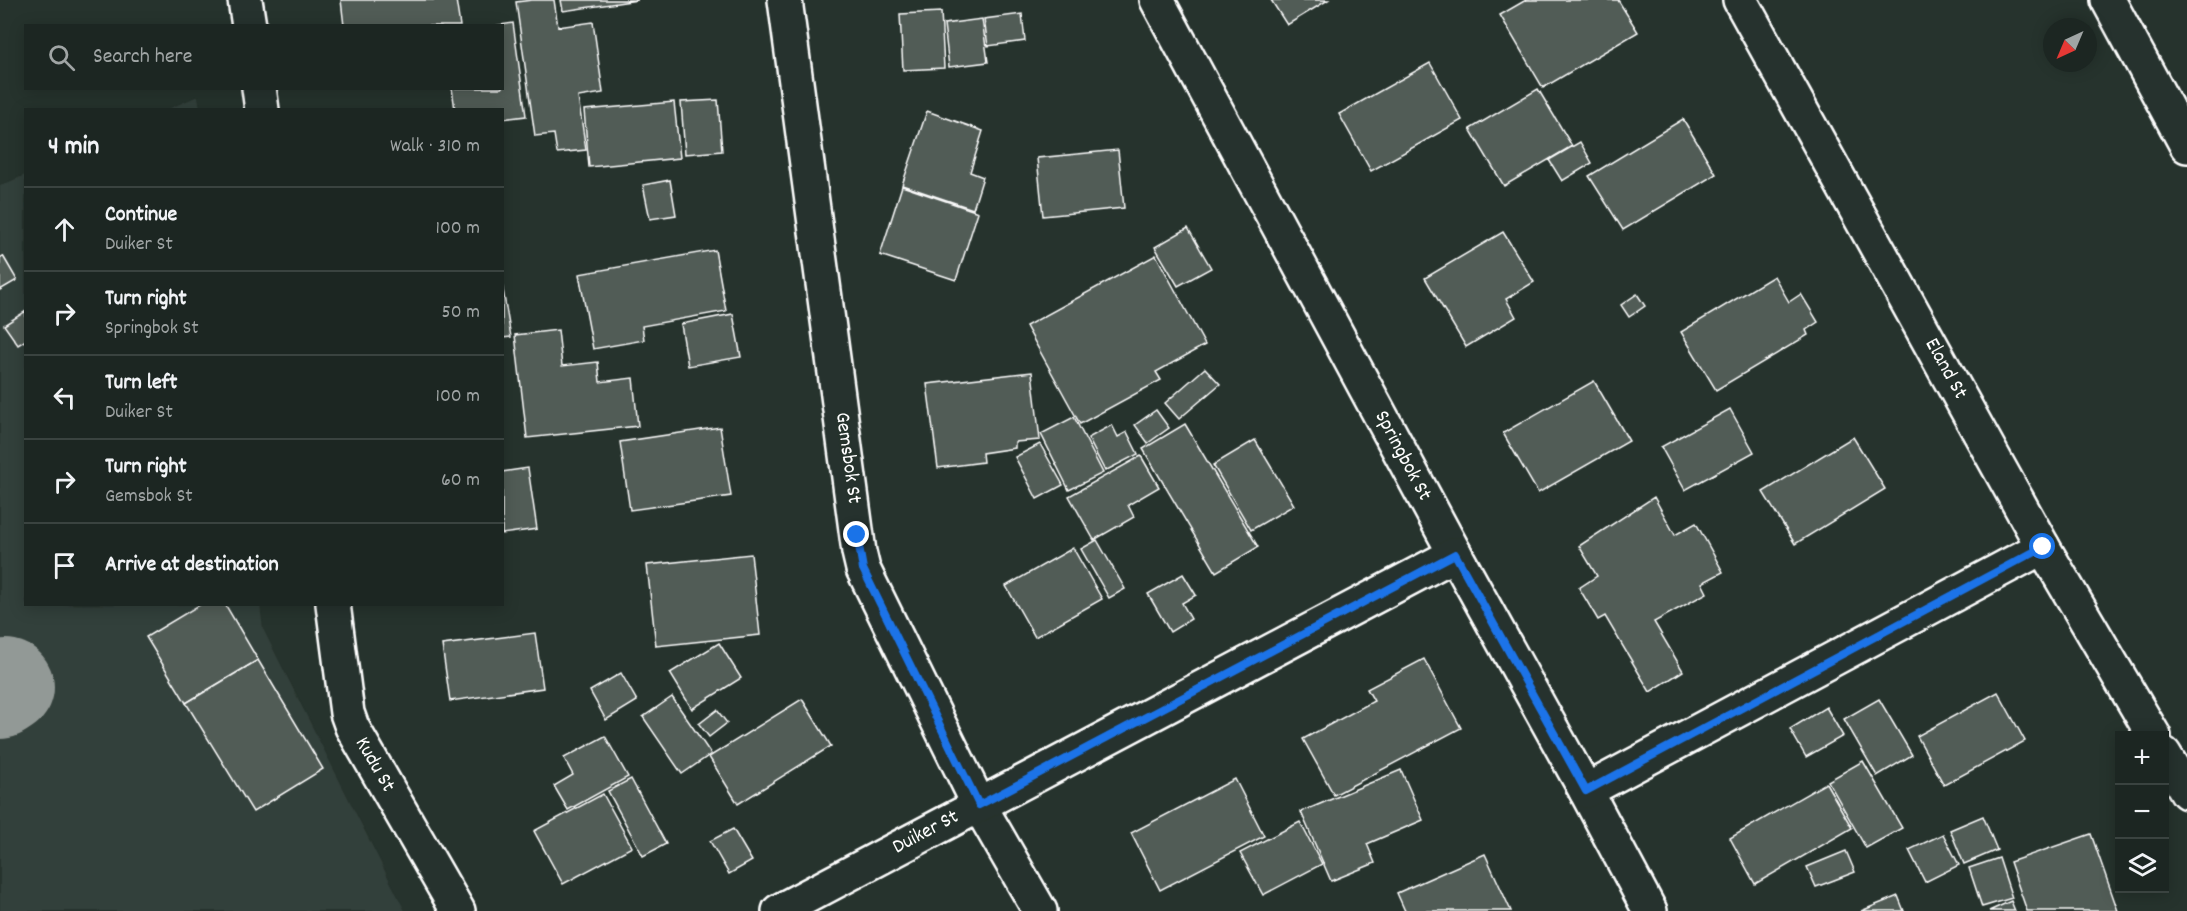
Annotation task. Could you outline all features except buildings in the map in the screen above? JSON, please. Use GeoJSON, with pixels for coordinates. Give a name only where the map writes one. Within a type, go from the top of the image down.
{"type":"FeatureCollection","features":[{"type":"Feature","properties":{"kind":"street"},"geometry":{"type":"LineString","coordinates":[[245,0],[249,24]]}},
{"type":"Feature","properties":{"kind":"street","name":"Gemsbok St"},"geometry":{"type":"LineString","coordinates":[[785,0],[863,569],[979,805],[1040,911]]}},
{"type":"Feature","properties":{"kind":"street","name":"Springbok St"},"geometry":{"type":"LineString","coordinates":[[1157,0],[1650,911]]}},
{"type":"Feature","properties":{"kind":"street","name":"Eland St"},"geometry":{"type":"LineString","coordinates":[[1740,0],[2043,547],[2152,731]]}},
{"type":"Feature","properties":{"kind":"street"},"geometry":{"type":"LineString","coordinates":[[2108,0],[2187,146]]}},
{"type":"Feature","properties":{"kind":"street"},"geometry":{"type":"LineString","coordinates":[[259,90],[262,108]]}},
{"type":"Feature","properties":{"kind":"street"},"geometry":{"type":"LineString","coordinates":[[1586,791],[2043,547]]}},
{"type":"Feature","properties":{"kind":"street","name":"Duiker St"},"geometry":{"type":"LineString","coordinates":[[779,911],[1455,554]]}},
{"type":"Feature","properties":{"kind":"street","name":"Kudu St"},"geometry":{"type":"LineString","coordinates":[[333,606],[347,712],[352,727],[458,911]]}},
{"type":"Feature","properties":{"kind":"street"},"geometry":{"type":"LineString","coordinates":[[2169,762],[2187,792]]}},
{"type":"Feature","properties":{"kind":"shaded area"},"geometry":{"type":"Polygon","coordinates":[[[198,96],[200,108],[170,108],[198,96]]]}},
{"type":"Feature","properties":{"kind":"shaded area"},"geometry":{"type":"Polygon","coordinates":[[[24,175],[24,606],[260,606],[263,629],[405,911],[0,911],[0,186],[24,175]]]}},
{"type":"Feature","properties":{"kind":"taxiway"},"geometry":{"type":"LineString","coordinates":[[0,691],[6,687]]}},
{"type":"Feature","properties":{"kind":"route"},"geometry":{"type":"LineString","coordinates":[[857,535],[863,569],[979,805],[1455,554],[1586,791],[2043,547]]}}]}
